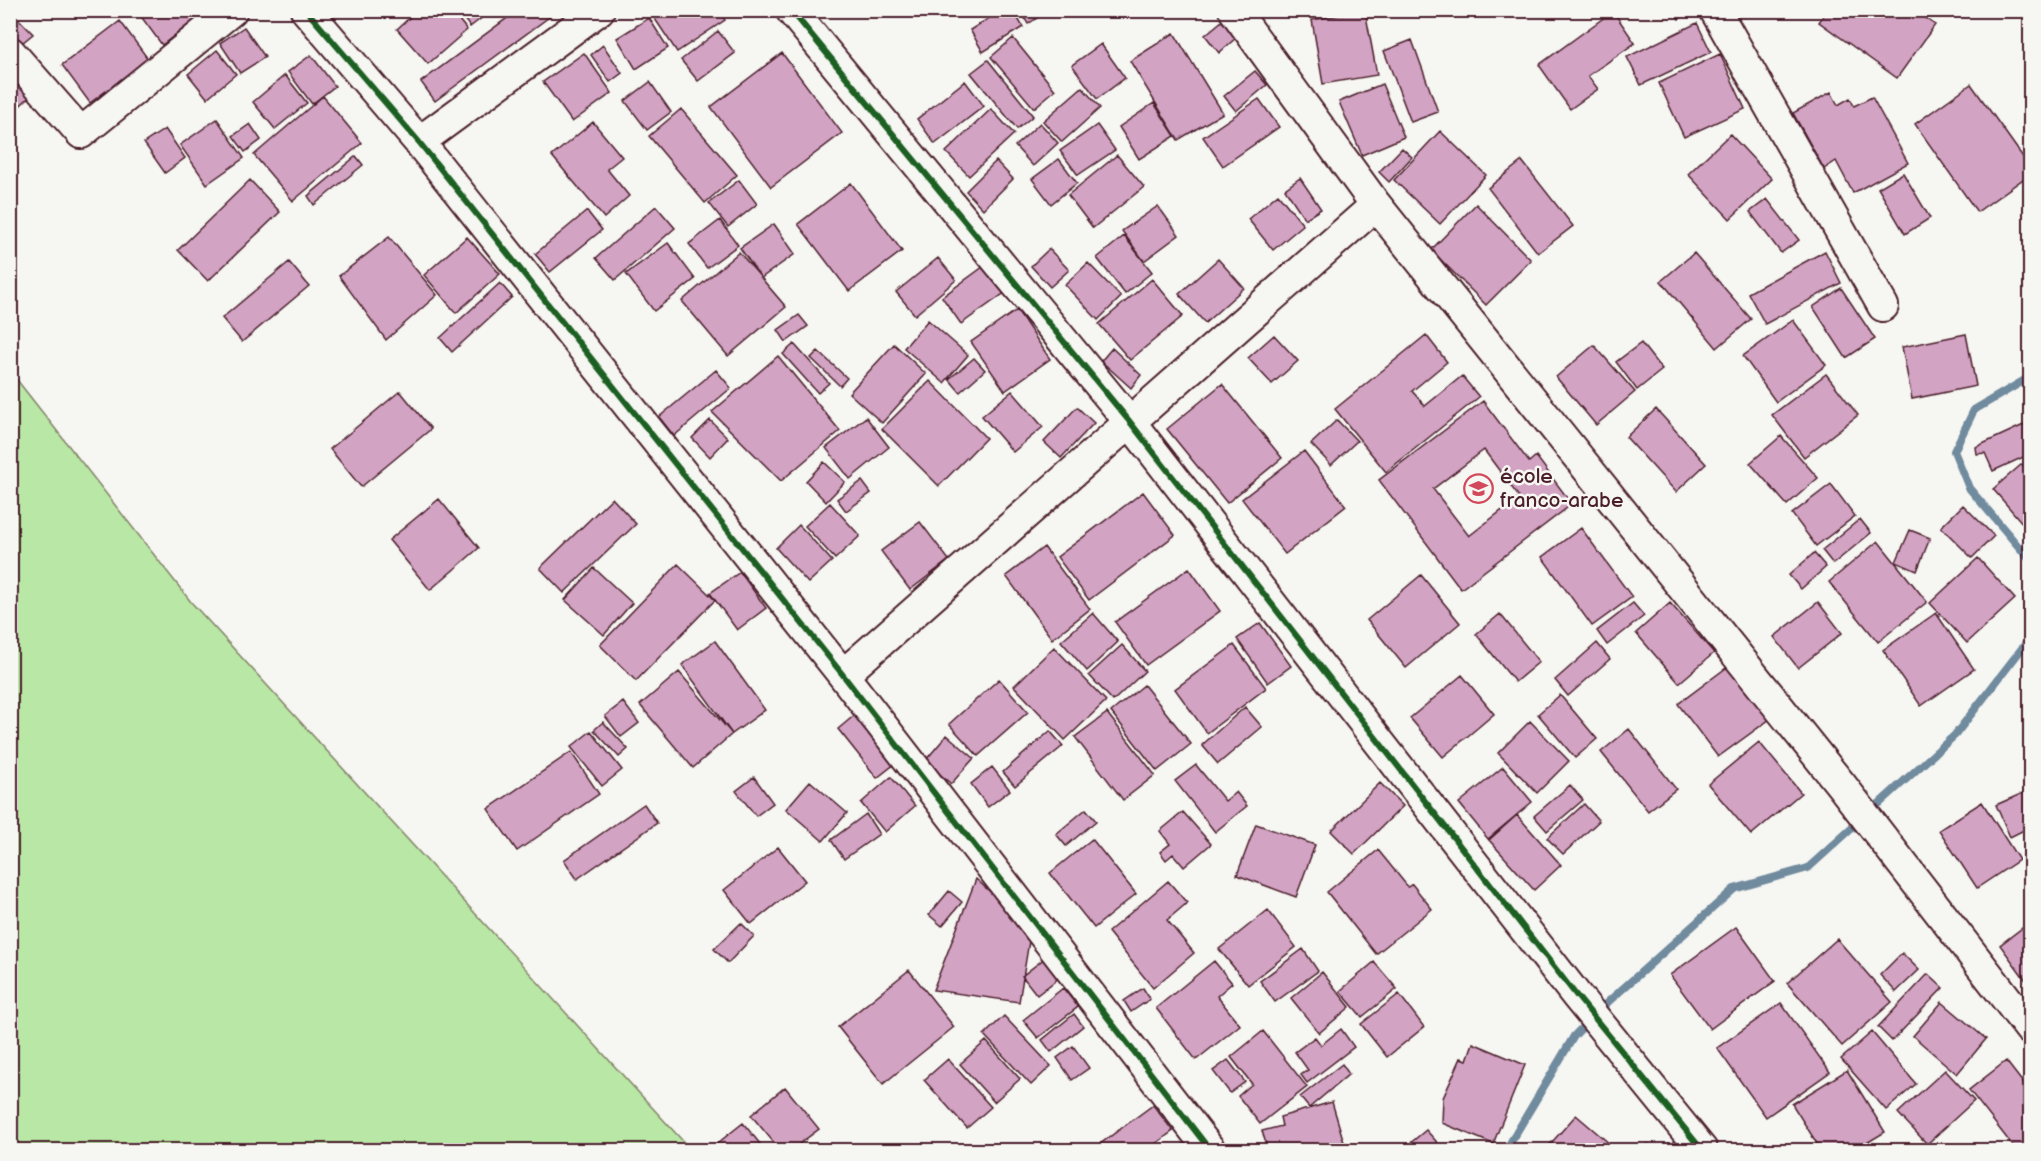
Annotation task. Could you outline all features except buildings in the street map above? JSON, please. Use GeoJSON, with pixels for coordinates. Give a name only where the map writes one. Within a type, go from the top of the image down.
{"type":"FeatureCollection","features":[{"type":"Feature","properties":{"kind":"street"},"geometry":{"type":"LineString","coordinates":[[10,52],[81,133],[232,10]]}},
{"type":"Feature","properties":{"kind":"street"},"geometry":{"type":"LineString","coordinates":[[306,10],[418,142],[843,675],[1210,1150]]}},
{"type":"Feature","properties":{"kind":"street"},"geometry":{"type":"LineString","coordinates":[[418,142],[598,10]]}},
{"type":"Feature","properties":{"kind":"street"},"geometry":{"type":"LineString","coordinates":[[791,10],[1130,423],[1576,995],[1702,1150]]}},
{"type":"Feature","properties":{"kind":"street"},"geometry":{"type":"LineString","coordinates":[[1234,10],[1376,206],[1842,786],[2031,1029]]}},
{"type":"Feature","properties":{"kind":"street"},"geometry":{"type":"LineString","coordinates":[[1714,10],[1883,306]]}},
{"type":"Feature","properties":{"kind":"street"},"geometry":{"type":"LineString","coordinates":[[843,675],[1376,206]]}},
{"type":"Feature","properties":{"kind":"green space"},"geometry":{"type":"Polygon","coordinates":[[[10,371],[191,602],[691,1150],[11,1150],[10,371]]]}},
{"type":"Feature","properties":{"kind":"waterway"},"geometry":{"type":"LineString","coordinates":[[2030,377],[1974,410],[1954,451],[1969,488],[2030,560]]}},
{"type":"Feature","properties":{"kind":"waterway"},"geometry":{"type":"LineString","coordinates":[[1506,1150],[1574,1036],[1599,1010],[1734,889],[1808,868],[1955,735],[2030,638]]}},
{"type":"Feature","properties":{"kind":"cycle path"},"geometry":{"type":"LineString","coordinates":[[306,10],[419,142],[843,675],[1210,1150]]}},
{"type":"Feature","properties":{"kind":"cycle path"},"geometry":{"type":"LineString","coordinates":[[791,10],[1130,422],[1576,995],[1702,1150]]}},
{"type":"Feature","properties":{"kind":"place","name":"école franco-arabe"},"geometry":{"type":"Point","coordinates":[1479,488]}}]}
